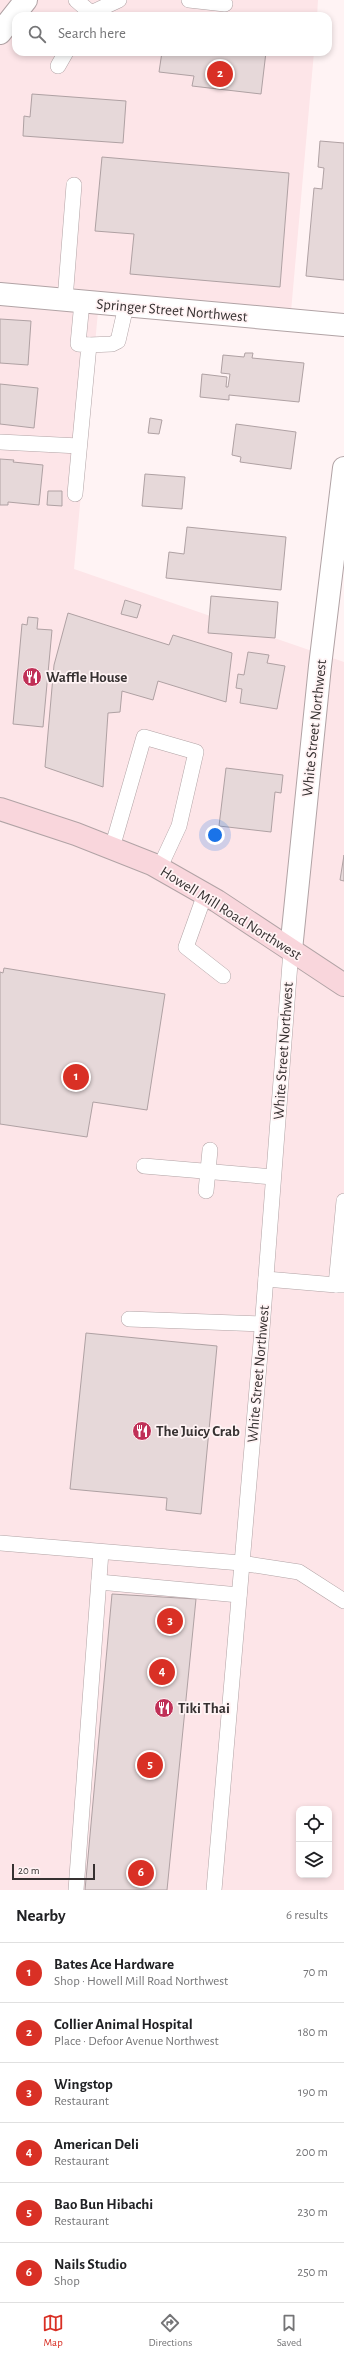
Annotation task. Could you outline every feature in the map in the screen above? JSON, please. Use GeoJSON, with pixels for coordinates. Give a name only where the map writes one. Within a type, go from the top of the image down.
{"type":"FeatureCollection","features":[{"type":"Feature","properties":{"kind":"main road","name":"Howell Mill Road Northwest"},"geometry":{"type":"LineString","coordinates":[[0,809],[76,834],[159,868],[205,894],[344,985]]}},
{"type":"Feature","properties":{"kind":"street"},"geometry":{"type":"LineString","coordinates":[[17,12],[26,0]]}},
{"type":"Feature","properties":{"kind":"street"},"geometry":{"type":"LineString","coordinates":[[0,33],[12,18]]}},
{"type":"Feature","properties":{"kind":"street","name":"Springer Street Northwest"},"geometry":{"type":"LineString","coordinates":[[0,294],[344,325]]}},
{"type":"Feature","properties":{"kind":"street","name":"White Street Northwest"},"geometry":{"type":"LineString","coordinates":[[291,950],[320,666],[344,468]]}},
{"type":"Feature","properties":{"kind":"lane"},"geometry":{"type":"LineString","coordinates":[[76,0],[87,12]]}},
{"type":"Feature","properties":{"kind":"lane"},"geometry":{"type":"LineString","coordinates":[[96,12],[119,0]]}},
{"type":"Feature","properties":{"kind":"lane"},"geometry":{"type":"LineString","coordinates":[[189,0],[225,4]]}},
{"type":"Feature","properties":{"kind":"lane"},"geometry":{"type":"LineString","coordinates":[[58,66],[64,56]]}},
{"type":"Feature","properties":{"kind":"lane"},"geometry":{"type":"LineString","coordinates":[[74,185],[74,301],[78,344],[112,344],[118,341],[126,306]]}},
{"type":"Feature","properties":{"kind":"lane"},"geometry":{"type":"LineString","coordinates":[[76,494],[88,345]]}},
{"type":"Feature","properties":{"kind":"lane"},"geometry":{"type":"LineString","coordinates":[[0,442],[79,446]]}},
{"type":"Feature","properties":{"kind":"lane"},"geometry":{"type":"LineString","coordinates":[[112,848],[144,737],[196,752],[178,826],[159,868]]}},
{"type":"Feature","properties":{"kind":"lane"},"geometry":{"type":"LineString","coordinates":[[205,894],[186,947],[223,976]]}},
{"type":"Feature","properties":{"kind":"lane","name":"White Street Northwest"},"geometry":{"type":"LineString","coordinates":[[214,1890],[266,1279],[291,950]]}},
{"type":"Feature","properties":{"kind":"lane"},"geometry":{"type":"LineString","coordinates":[[206,1191],[210,1150]]}},
{"type":"Feature","properties":{"kind":"lane"},"geometry":{"type":"LineString","coordinates":[[144,1166],[208,1173],[273,1177]]}},
{"type":"Feature","properties":{"kind":"lane"},"geometry":{"type":"LineString","coordinates":[[266,1279],[340,1285],[344,1201]]}},
{"type":"Feature","properties":{"kind":"lane"},"geometry":{"type":"LineString","coordinates":[[128,1319],[262,1324]]}},
{"type":"Feature","properties":{"kind":"lane"},"geometry":{"type":"LineString","coordinates":[[0,1543],[241,1563],[299,1572],[344,1601]]}},
{"type":"Feature","properties":{"kind":"lane"},"geometry":{"type":"LineString","coordinates":[[76,1890],[101,1552]]}},
{"type":"Feature","properties":{"kind":"lane"},"geometry":{"type":"LineString","coordinates":[[98,1582],[239,1595]]}},
{"type":"Feature","properties":{"kind":"shaded area"},"geometry":{"type":"Polygon","coordinates":[[[0,0],[318,0],[317,12],[12,12],[12,56],[314,56],[290,323],[99,301],[74,569],[344,662],[344,1890],[0,1890],[0,0]]]}},
{"type":"Feature","properties":{"kind":"building"},"geometry":{"type":"Polygon","coordinates":[[[161,56],[266,56],[261,94],[192,86],[194,76],[159,72],[161,56]]]}},
{"type":"Feature","properties":{"kind":"building"},"geometry":{"type":"Polygon","coordinates":[[[32,94],[126,101],[123,143],[23,136],[24,116],[30,117],[32,94]]]}},
{"type":"Feature","properties":{"kind":"building"},"geometry":{"type":"Polygon","coordinates":[[[320,141],[344,143],[344,280],[306,276],[314,188],[322,189],[324,168],[318,167],[320,141]]]}},
{"type":"Feature","properties":{"kind":"building"},"geometry":{"type":"Polygon","coordinates":[[[102,157],[289,173],[280,287],[130,274],[134,234],[95,231],[102,157]]]}},
{"type":"Feature","properties":{"kind":"building"},"geometry":{"type":"Polygon","coordinates":[[[0,319],[31,321],[28,365],[0,363],[0,319]]]}},
{"type":"Feature","properties":{"kind":"building"},"geometry":{"type":"Polygon","coordinates":[[[245,353],[253,353],[252,358],[304,363],[299,402],[229,395],[229,400],[200,397],[202,374],[227,377],[226,387],[228,387],[230,374],[221,373],[223,355],[244,357],[245,353]]]}},
{"type":"Feature","properties":{"kind":"building"},"geometry":{"type":"Polygon","coordinates":[[[0,384],[38,388],[34,428],[0,424],[0,384]]]}},
{"type":"Feature","properties":{"kind":"building"},"geometry":{"type":"Polygon","coordinates":[[[150,418],[162,420],[159,434],[148,433],[150,418]]]}},
{"type":"Feature","properties":{"kind":"building"},"geometry":{"type":"Polygon","coordinates":[[[236,424],[296,432],[291,469],[240,462],[241,457],[232,455],[236,424]]]}},
{"type":"Feature","properties":{"kind":"building"},"geometry":{"type":"Polygon","coordinates":[[[0,459],[43,465],[39,505],[8,502],[8,505],[0,505],[0,459]]]}},
{"type":"Feature","properties":{"kind":"building"},"geometry":{"type":"Polygon","coordinates":[[[145,474],[185,477],[182,509],[142,506],[145,474]]]}},
{"type":"Feature","properties":{"kind":"building"},"geometry":{"type":"Polygon","coordinates":[[[48,491],[62,491],[62,506],[47,505],[48,491]]]}},
{"type":"Feature","properties":{"kind":"building"},"geometry":{"type":"Polygon","coordinates":[[[187,527],[286,537],[281,590],[166,578],[169,552],[184,554],[187,527]]]}},
{"type":"Feature","properties":{"kind":"building"},"geometry":{"type":"Polygon","coordinates":[[[211,596],[278,602],[275,638],[208,633],[211,596]]]}},
{"type":"Feature","properties":{"kind":"building"},"geometry":{"type":"Polygon","coordinates":[[[125,600],[141,605],[137,618],[121,614],[125,600]]]}},
{"type":"Feature","properties":{"kind":"building"},"geometry":{"type":"Polygon","coordinates":[[[68,613],[169,645],[173,635],[232,653],[226,702],[158,681],[153,700],[122,691],[120,712],[108,713],[103,787],[45,767],[54,665],[68,613]]]}},
{"type":"Feature","properties":{"kind":"building","name":"Waffle House"},"geometry":{"type":"Polygon","coordinates":[[[28,617],[38,618],[37,629],[52,630],[43,727],[13,724],[22,624],[27,625],[28,617]]]}},
{"type":"Feature","properties":{"kind":"building"},"geometry":{"type":"Polygon","coordinates":[[[248,652],[269,655],[267,663],[285,666],[277,709],[240,703],[242,689],[236,688],[238,674],[244,675],[248,652]]]}},
{"type":"Feature","properties":{"kind":"building"},"geometry":{"type":"Polygon","coordinates":[[[226,768],[283,775],[281,793],[275,792],[271,832],[219,826],[226,768]]]}},
{"type":"Feature","properties":{"kind":"building"},"geometry":{"type":"Polygon","coordinates":[[[344,855],[344,881],[340,880],[344,855]]]}},
{"type":"Feature","properties":{"kind":"building"},"geometry":{"type":"Polygon","coordinates":[[[4,968],[165,994],[147,1110],[93,1102],[87,1137],[0,1124],[0,972],[3,973],[4,968]]]}},
{"type":"Feature","properties":{"kind":"building","name":"The Juicy Crab"},"geometry":{"type":"Polygon","coordinates":[[[86,1333],[217,1346],[201,1514],[166,1510],[167,1498],[70,1489],[86,1333]]]}},
{"type":"Feature","properties":{"kind":"building"},"geometry":{"type":"Polygon","coordinates":[[[112,1594],[196,1599],[167,1890],[85,1890],[112,1594]]]}},
{"type":"Feature","properties":{"kind":"place","name":"Collier Animal Hospital"},"geometry":{"type":"Point","coordinates":[220,74]}},
{"type":"Feature","properties":{"kind":"place","name":"Waffle House"},"geometry":{"type":"Point","coordinates":[32,677]}},
{"type":"Feature","properties":{"kind":"place","name":"Bates Ace Hardware"},"geometry":{"type":"Point","coordinates":[76,1077]}},
{"type":"Feature","properties":{"kind":"place","name":"The Juicy Crab"},"geometry":{"type":"Point","coordinates":[142,1431]}},
{"type":"Feature","properties":{"kind":"place","name":"Wingstop"},"geometry":{"type":"Point","coordinates":[170,1621]}},
{"type":"Feature","properties":{"kind":"place","name":"American Deli"},"geometry":{"type":"Point","coordinates":[162,1672]}},
{"type":"Feature","properties":{"kind":"place","name":"Tiki Thai"},"geometry":{"type":"Point","coordinates":[164,1708]}},
{"type":"Feature","properties":{"kind":"place","name":"Bao Bun Hibachi"},"geometry":{"type":"Point","coordinates":[150,1765]}},
{"type":"Feature","properties":{"kind":"place","name":"Nails Studio"},"geometry":{"type":"Point","coordinates":[141,1873]}}]}
